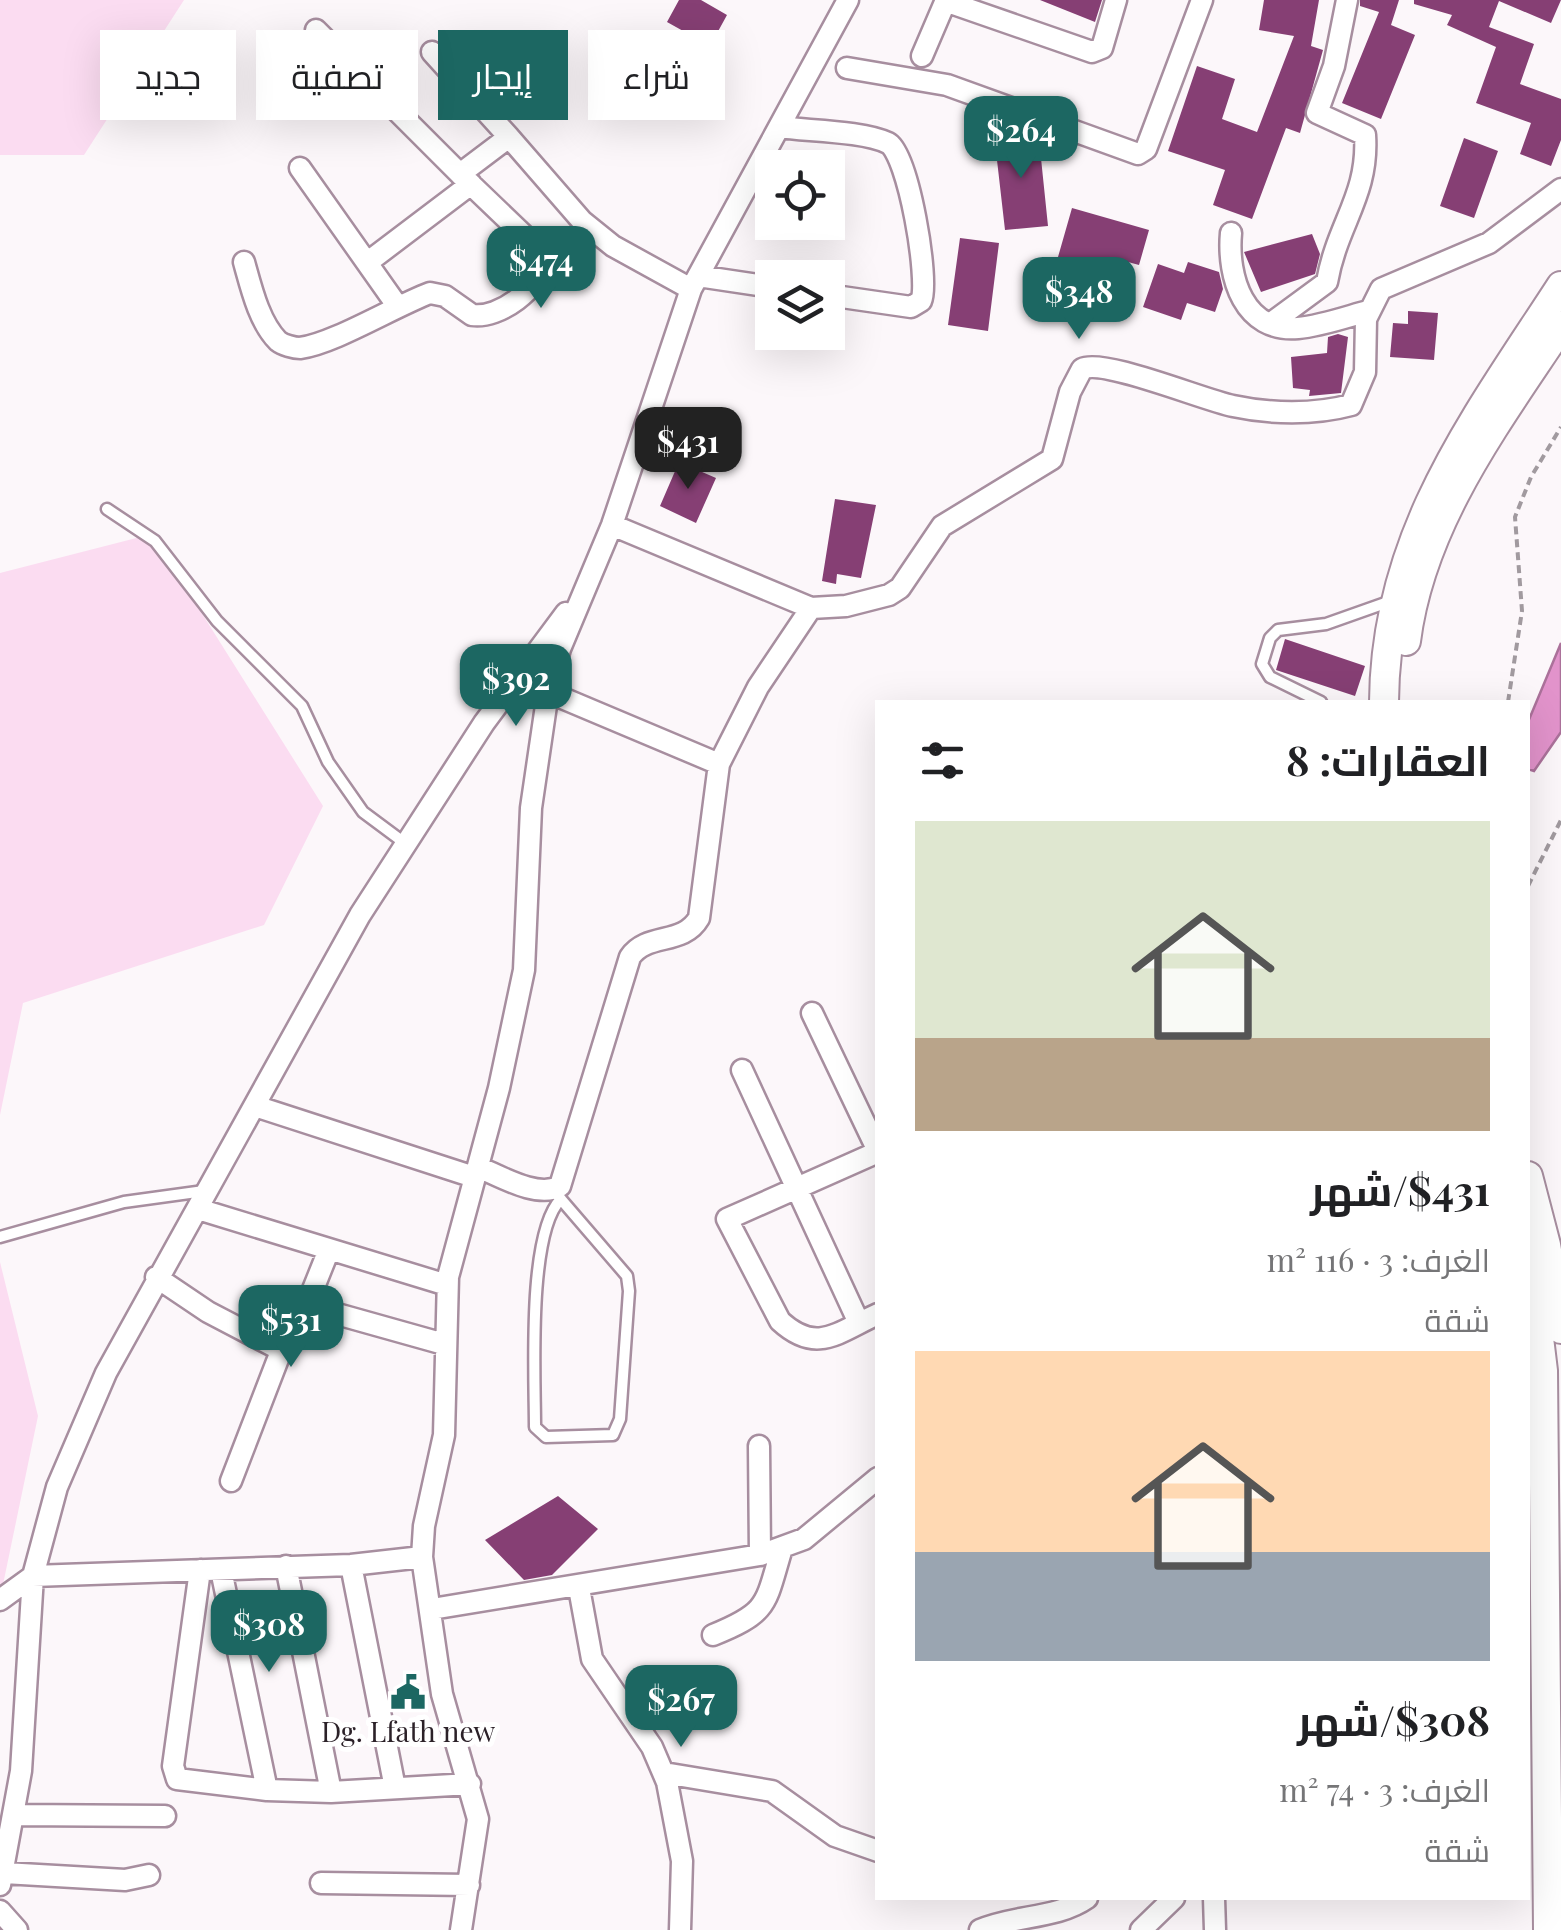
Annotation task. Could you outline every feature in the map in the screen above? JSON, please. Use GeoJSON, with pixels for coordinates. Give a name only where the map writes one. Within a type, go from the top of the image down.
{"type":"FeatureCollection","features":[{"type":"Feature","properties":{"kind":"main road"},"geometry":{"type":"LineString","coordinates":[[1384,700],[1414,536],[1440,477],[1561,286]]}},
{"type":"Feature","properties":{"kind":"main road"},"geometry":{"type":"LineString","coordinates":[[1402,700],[1408,632],[1406,595],[1463,477],[1561,326]]}},
{"type":"Feature","properties":{"kind":"main road"},"geometry":{"type":"LineString","coordinates":[[1530,1183],[1558,1284],[1561,1329]]}},
{"type":"Feature","properties":{"kind":"main road"},"geometry":{"type":"LineString","coordinates":[[1530,1264],[1543,1371],[1548,1930]]}},
{"type":"Feature","properties":{"kind":"street"},"geometry":{"type":"LineString","coordinates":[[460,1930],[478,1819],[442,1694],[422,1557],[426,1506],[444,1435],[447,1286],[524,970],[532,808],[548,692],[560,649],[612,526],[694,282],[848,0]]}},
{"type":"Feature","properties":{"kind":"street"},"geometry":{"type":"LineString","coordinates":[[922,56],[945,1],[1092,52],[1102,48],[1116,0]]}},
{"type":"Feature","properties":{"kind":"street"},"geometry":{"type":"LineString","coordinates":[[847,68],[946,85],[1138,154],[1146,149],[1202,0]]}},
{"type":"Feature","properties":{"kind":"street"},"geometry":{"type":"LineString","coordinates":[[1270,324],[1327,282],[1332,254],[1367,171],[1365,134],[1316,113],[1334,66],[1347,0]]}},
{"type":"Feature","properties":{"kind":"street"},"geometry":{"type":"LineString","coordinates":[[432,52],[582,222],[613,246],[694,282],[755,285]]}},
{"type":"Feature","properties":{"kind":"street"},"geometry":{"type":"LineString","coordinates":[[244,262],[263,316],[280,342],[300,348],[396,304],[437,293],[464,312],[482,316],[524,294],[544,270],[541,254],[407,120]]}},
{"type":"Feature","properties":{"kind":"street"},"geometry":{"type":"LineString","coordinates":[[779,127],[886,142],[902,158],[924,273],[921,301],[912,307],[845,297]]}},
{"type":"Feature","properties":{"kind":"street"},"geometry":{"type":"LineString","coordinates":[[368,262],[510,136]]}},
{"type":"Feature","properties":{"kind":"street"},"geometry":{"type":"LineString","coordinates":[[300,168],[396,304]]}},
{"type":"Feature","properties":{"kind":"street"},"geometry":{"type":"LineString","coordinates":[[612,526],[811,608],[846,606],[889,595],[900,588],[942,526],[1052,459],[1075,376],[1088,366],[1238,408],[1332,410],[1350,405],[1358,396],[1366,372],[1368,311],[1382,289],[1489,243],[1561,189]]}},
{"type":"Feature","properties":{"kind":"street"},"geometry":{"type":"LineString","coordinates":[[1231,234],[1230,263],[1237,291],[1270,324],[1297,328],[1368,311]]}},
{"type":"Feature","properties":{"kind":"street"},"geometry":{"type":"LineString","coordinates":[[149,1875],[126,1880],[2,1879],[14,1815],[31,1653],[33,1576],[57,1487],[106,1373],[156,1277],[210,1190],[360,915],[484,724],[586,588]]}},
{"type":"Feature","properties":{"kind":"street"},"geometry":{"type":"LineString","coordinates":[[255,1106],[557,1195],[568,1170],[630,957],[641,945],[685,934],[699,918],[719,764],[758,686],[811,608]]}},
{"type":"Feature","properties":{"kind":"street"},"geometry":{"type":"LineString","coordinates":[[548,692],[719,764]]}},
{"type":"Feature","properties":{"kind":"street"},"geometry":{"type":"LineString","coordinates":[[812,1013],[875,1145]]}},
{"type":"Feature","properties":{"kind":"street"},"geometry":{"type":"LineString","coordinates":[[742,1070],[800,1186],[868,1318],[821,1340],[809,1341],[780,1321],[727,1225],[732,1214],[800,1186],[875,1152]]}},
{"type":"Feature","properties":{"kind":"street"},"geometry":{"type":"LineString","coordinates":[[198,1209],[447,1286]]}},
{"type":"Feature","properties":{"kind":"street"},"geometry":{"type":"LineString","coordinates":[[231,1481],[283,1346],[306,1307],[328,1252]]}},
{"type":"Feature","properties":{"kind":"street"},"geometry":{"type":"LineString","coordinates":[[156,1277],[264,1342],[283,1346]]}},
{"type":"Feature","properties":{"kind":"street"},"geometry":{"type":"LineString","coordinates":[[306,1307],[444,1344]]}},
{"type":"Feature","properties":{"kind":"street"},"geometry":{"type":"LineString","coordinates":[[759,1446],[760,1555]]}},
{"type":"Feature","properties":{"kind":"street"},"geometry":{"type":"LineString","coordinates":[[432,1609],[579,1588],[760,1555],[822,1527],[875,1481]]}},
{"type":"Feature","properties":{"kind":"street"},"geometry":{"type":"LineString","coordinates":[[713,1635],[754,1618],[767,1597],[782,1548]]}},
{"type":"Feature","properties":{"kind":"street"},"geometry":{"type":"LineString","coordinates":[[0,1600],[33,1576],[352,1566],[422,1557]]}},
{"type":"Feature","properties":{"kind":"street"},"geometry":{"type":"LineString","coordinates":[[286,1566],[332,1792]]}},
{"type":"Feature","properties":{"kind":"street"},"geometry":{"type":"LineString","coordinates":[[352,1566],[395,1788]]}},
{"type":"Feature","properties":{"kind":"street"},"geometry":{"type":"LineString","coordinates":[[210,1570],[267,1790]]}},
{"type":"Feature","properties":{"kind":"street"},"geometry":{"type":"LineString","coordinates":[[210,1570],[172,1775],[183,1782],[332,1792],[470,1784]]}},
{"type":"Feature","properties":{"kind":"street"},"geometry":{"type":"LineString","coordinates":[[579,1588],[592,1660],[652,1747],[664,1773],[682,1861],[680,1930]]}},
{"type":"Feature","properties":{"kind":"street"},"geometry":{"type":"LineString","coordinates":[[664,1773],[772,1791],[835,1836],[875,1850]]}},
{"type":"Feature","properties":{"kind":"street"},"geometry":{"type":"LineString","coordinates":[[14,1815],[165,1816]]}},
{"type":"Feature","properties":{"kind":"street"},"geometry":{"type":"LineString","coordinates":[[321,1883],[469,1885]]}},
{"type":"Feature","properties":{"kind":"street"},"geometry":{"type":"LineString","coordinates":[[980,1930],[1008,1918],[1062,1910],[1083,1900]]}},
{"type":"Feature","properties":{"kind":"street"},"geometry":{"type":"LineString","coordinates":[[1142,1930],[1172,1900]]}},
{"type":"Feature","properties":{"kind":"street"},"geometry":{"type":"LineString","coordinates":[[1214,1900],[1215,1930]]}},
{"type":"Feature","properties":{"kind":"street"},"geometry":{"type":"LineString","coordinates":[[1044,1930],[1062,1910]]}},
{"type":"Feature","properties":{"kind":"street"},"geometry":{"type":"LineString","coordinates":[[0,1911],[16,1930]]}},
{"type":"Feature","properties":{"kind":"lane"},"geometry":{"type":"LineString","coordinates":[[107,509],[155,541],[217,620],[302,706],[328,762],[362,812],[406,844]]}},
{"type":"Feature","properties":{"kind":"lane"},"geometry":{"type":"LineString","coordinates":[[1317,700],[1270,677],[1262,664],[1270,638],[1278,630],[1326,624],[1406,595]]}},
{"type":"Feature","properties":{"kind":"lane"},"geometry":{"type":"LineString","coordinates":[[0,1237],[124,1202],[210,1190]]}},
{"type":"Feature","properties":{"kind":"lane"},"geometry":{"type":"LineString","coordinates":[[557,1195],[626,1276],[630,1291],[620,1420],[614,1435],[546,1437],[535,1427],[536,1281],[550,1210],[557,1195]]}},
{"type":"Feature","properties":{"kind":"path"},"geometry":{"type":"LineString","coordinates":[[1508,700],[1522,611],[1514,517],[1531,477],[1561,427]]}},
{"type":"Feature","properties":{"kind":"path"},"geometry":{"type":"LineString","coordinates":[[1530,882],[1561,820]]}},
{"type":"Feature","properties":{"kind":"shaded area"},"geometry":{"type":"Polygon","coordinates":[[[0,0],[184,0],[165,30],[100,30],[100,120],[107,120],[84,155],[0,155],[0,0]]]}},
{"type":"Feature","properties":{"kind":"shaded area"},"geometry":{"type":"Polygon","coordinates":[[[152,534],[323,806],[264,925],[23,1003],[0,1115],[0,573],[152,534]]]}},
{"type":"Feature","properties":{"kind":"shaded area"},"geometry":{"type":"Polygon","coordinates":[[[1561,643],[1561,732],[1534,771],[1530,770],[1530,717],[1561,643]]]}},
{"type":"Feature","properties":{"kind":"shaded area"},"geometry":{"type":"Polygon","coordinates":[[[0,1262],[38,1416],[0,1599],[0,1262]]]}},
{"type":"Feature","properties":{"kind":"building"},"geometry":{"type":"Polygon","coordinates":[[[679,0],[701,0],[727,15],[719,30],[681,30],[667,22],[679,0]]]}},
{"type":"Feature","properties":{"kind":"building"},"geometry":{"type":"Polygon","coordinates":[[[1040,0],[1102,0],[1095,22],[1040,0]]]}},
{"type":"Feature","properties":{"kind":"building"},"geometry":{"type":"Polygon","coordinates":[[[1264,0],[1319,0],[1311,46],[1323,50],[1300,133],[1286,128],[1252,219],[1213,205],[1225,170],[1168,151],[1197,66],[1235,79],[1222,119],[1257,132],[1294,36],[1259,30],[1264,0]]]}},
{"type":"Feature","properties":{"kind":"building"},"geometry":{"type":"Polygon","coordinates":[[[1360,0],[1399,0],[1391,25],[1415,35],[1381,119],[1342,103],[1379,12],[1360,6],[1360,0]]]}},
{"type":"Feature","properties":{"kind":"building"},"geometry":{"type":"Polygon","coordinates":[[[1414,0],[1561,0],[1551,23],[1499,1],[1489,27],[1534,44],[1520,84],[1561,99],[1561,140],[1551,166],[1520,154],[1531,123],[1476,103],[1496,47],[1447,25],[1452,15],[1414,4],[1414,0]]]}},
{"type":"Feature","properties":{"kind":"building"},"geometry":{"type":"Polygon","coordinates":[[[1027,131],[1028,141],[1039,139],[1048,226],[1005,230],[994,134],[1027,131]]]}},
{"type":"Feature","properties":{"kind":"building"},"geometry":{"type":"Polygon","coordinates":[[[1464,138],[1498,151],[1474,218],[1440,206],[1464,138]]]}},
{"type":"Feature","properties":{"kind":"building"},"geometry":{"type":"Polygon","coordinates":[[[1072,208],[1149,230],[1139,265],[1128,262],[1125,272],[1058,257],[1072,208]]]}},
{"type":"Feature","properties":{"kind":"building"},"geometry":{"type":"Polygon","coordinates":[[[1312,234],[1320,254],[1315,274],[1261,292],[1244,252],[1312,234]]]}},
{"type":"Feature","properties":{"kind":"building"},"geometry":{"type":"Polygon","coordinates":[[[960,238],[999,243],[988,331],[948,325],[960,238]]]}},
{"type":"Feature","properties":{"kind":"building"},"geometry":{"type":"Polygon","coordinates":[[[1188,262],[1219,272],[1223,289],[1215,312],[1187,303],[1181,320],[1143,307],[1158,264],[1184,273],[1188,262]]]}},
{"type":"Feature","properties":{"kind":"building"},"geometry":{"type":"Polygon","coordinates":[[[1408,311],[1438,313],[1434,360],[1390,357],[1393,323],[1408,324],[1408,311]]]}},
{"type":"Feature","properties":{"kind":"building"},"geometry":{"type":"Polygon","coordinates":[[[1328,337],[1348,337],[1341,393],[1309,396],[1310,390],[1293,388],[1291,357],[1327,353],[1328,337]]]}},
{"type":"Feature","properties":{"kind":"building"},"geometry":{"type":"Polygon","coordinates":[[[679,462],[716,478],[696,523],[660,506],[679,462]]]}},
{"type":"Feature","properties":{"kind":"building"},"geometry":{"type":"Polygon","coordinates":[[[835,499],[876,505],[861,578],[837,574],[836,584],[822,581],[835,499]]]}},
{"type":"Feature","properties":{"kind":"building"},"geometry":{"type":"Polygon","coordinates":[[[1285,639],[1365,666],[1355,696],[1276,670],[1285,639]]]}},
{"type":"Feature","properties":{"kind":"building"},"geometry":{"type":"Polygon","coordinates":[[[558,1496],[598,1529],[552,1575],[524,1580],[485,1540],[558,1496]]]}},
{"type":"Feature","properties":{"kind":"place","name":"Dg. Lfath new"},"geometry":{"type":"Point","coordinates":[408,1692]}}]}
